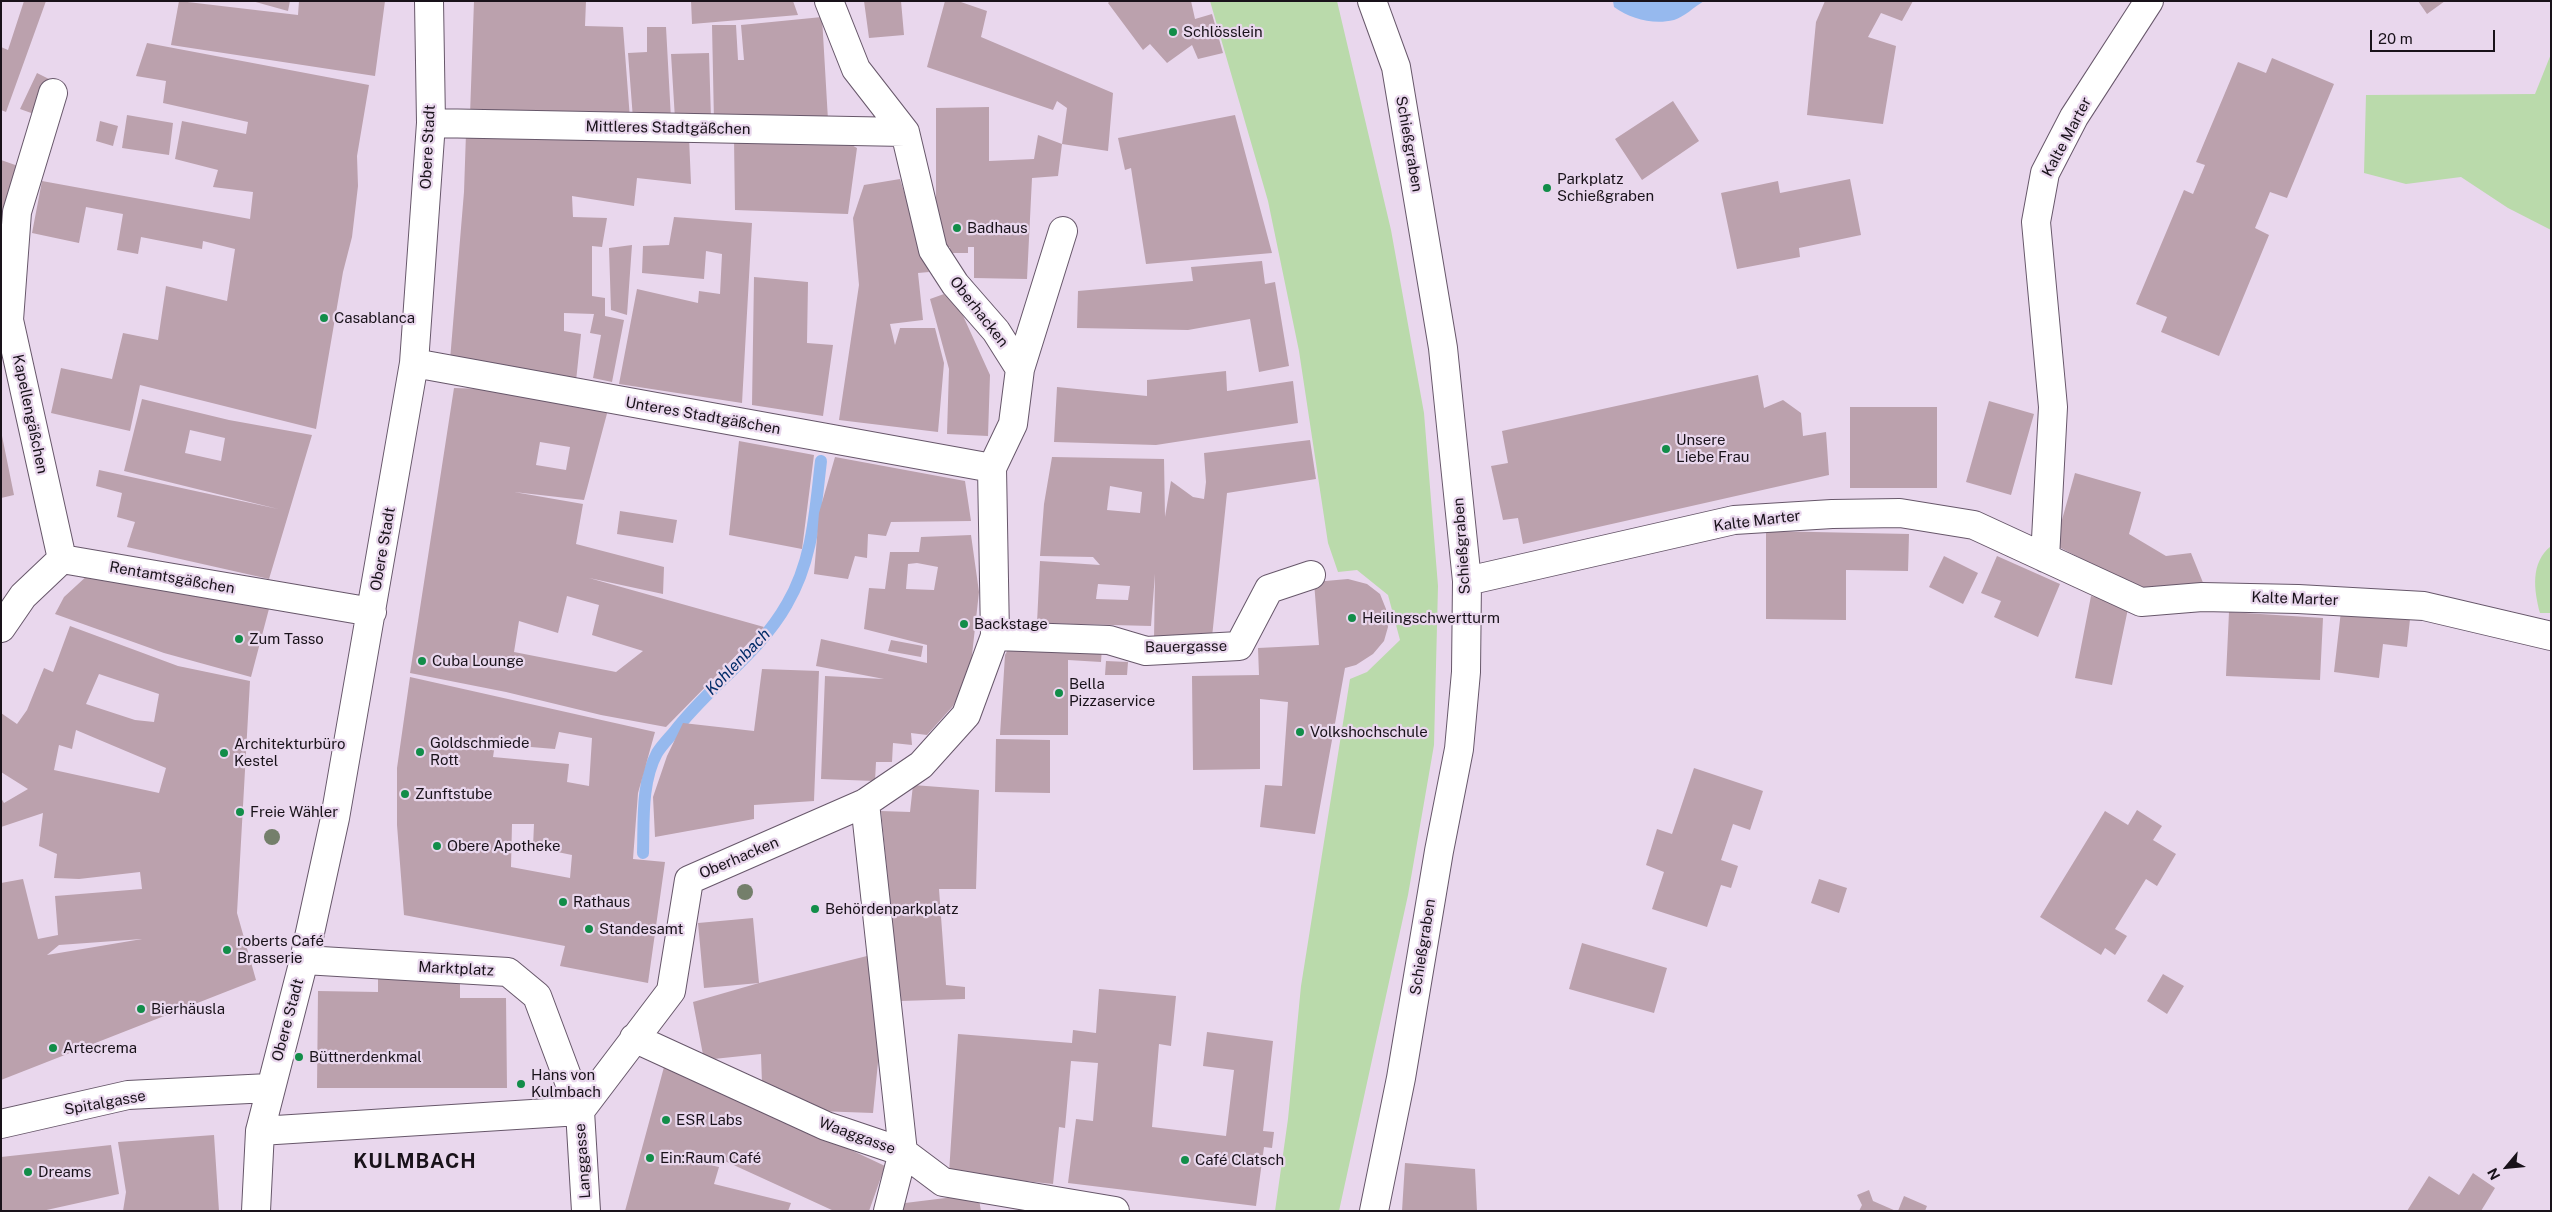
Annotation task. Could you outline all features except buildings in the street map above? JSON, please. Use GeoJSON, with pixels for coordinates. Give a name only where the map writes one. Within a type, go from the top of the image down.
{"type":"FeatureCollection","features":[{"type":"Feature","properties":{"kind":"street","name":"Obere Stadt"},"geometry":{"type":"LineString","coordinates":[[256,1211],[260,1131],[269,1088],[304,960],[335,818],[414,363],[431,123],[428,1]]}},
{"type":"Feature","properties":{"kind":"street","name":"Oberhacken"},"geometry":{"type":"LineString","coordinates":[[634,1038],[671,991],[689,880],[865,803],[921,765],[966,715],[995,636],[992,468],[1013,424],[1020,369],[996,331],[955,284],[933,250],[905,132],[856,69],[829,1]]}},
{"type":"Feature","properties":{"kind":"street","name":"Schießgraben"},"geometry":{"type":"LineString","coordinates":[[1372,1],[1396,67],[1443,348],[1467,581],[1466,672],[1459,749],[1439,851],[1401,1078],[1374,1211]]}},
{"type":"Feature","properties":{"kind":"street","name":"Kalte Marter"},"geometry":{"type":"LineString","coordinates":[[2045,558],[2053,407],[2036,222],[2045,173],[2074,117],[2149,1]]}},
{"type":"Feature","properties":{"kind":"street","name":"Kapellengäßchen"},"geometry":{"type":"LineString","coordinates":[[53,93],[16,212],[10,320],[62,559]]}},
{"type":"Feature","properties":{"kind":"street","name":"Mittleres Stadtgäßchen"},"geometry":{"type":"LineString","coordinates":[[431,123],[905,132]]}},
{"type":"Feature","properties":{"kind":"street"},"geometry":{"type":"LineString","coordinates":[[1020,369],[1063,231]]}},
{"type":"Feature","properties":{"kind":"street","name":"Unteres Stadtgäßchen"},"geometry":{"type":"LineString","coordinates":[[414,363],[992,468]]}},
{"type":"Feature","properties":{"kind":"street","name":"Kalte Marter"},"geometry":{"type":"LineString","coordinates":[[1467,581],[1734,520],[1832,514],[1900,513],[1974,525],[2141,602],[2202,597],[2298,599],[2424,606],[2551,636]]}},
{"type":"Feature","properties":{"kind":"street","name":"Rentamtsgäßchen"},"geometry":{"type":"LineString","coordinates":[[62,559],[372,612]]}},
{"type":"Feature","properties":{"kind":"street"},"geometry":{"type":"LineString","coordinates":[[1,628],[23,596],[62,559]]}},
{"type":"Feature","properties":{"kind":"street","name":"Bauergasse"},"geometry":{"type":"LineString","coordinates":[[995,636],[1109,640],[1146,651],[1239,646],[1269,589],[1311,575]]}},
{"type":"Feature","properties":{"kind":"street"},"geometry":{"type":"LineString","coordinates":[[865,803],[903,1152],[888,1211]]}},
{"type":"Feature","properties":{"kind":"street","name":"Marktplatz"},"geometry":{"type":"LineString","coordinates":[[304,960],[508,972],[537,996],[580,1111]]}},
{"type":"Feature","properties":{"kind":"street"},"geometry":{"type":"LineString","coordinates":[[260,1131],[580,1111],[634,1038]]}},
{"type":"Feature","properties":{"kind":"street","name":"Waaggasse"},"geometry":{"type":"LineString","coordinates":[[634,1038],[826,1126],[903,1152],[943,1182],[1115,1211]]}},
{"type":"Feature","properties":{"kind":"street","name":"Spitalgasse"},"geometry":{"type":"LineString","coordinates":[[1,1124],[128,1096],[269,1088]]}},
{"type":"Feature","properties":{"kind":"street","name":"Langgasse"},"geometry":{"type":"LineString","coordinates":[[580,1111],[586,1211]]}},
{"type":"Feature","properties":{"kind":"green space"},"geometry":{"type":"Polygon","coordinates":[[[1210,1],[1337,1],[1391,230],[1424,413],[1438,586],[1434,745],[1408,895],[1339,1211],[1275,1211],[1288,1119],[1301,986],[1350,679],[1367,672],[1400,640],[1388,595],[1357,570],[1338,572],[1328,543],[1299,351],[1268,201],[1210,1]]]}},
{"type":"Feature","properties":{"kind":"green space"},"geometry":{"type":"Polygon","coordinates":[[[2551,54],[2551,230],[2508,208],[2461,177],[2406,184],[2364,173],[2366,95],[2535,94],[2551,54]]]}},
{"type":"Feature","properties":{"kind":"green space"},"geometry":{"type":"Polygon","coordinates":[[[2551,546],[2551,613],[2540,613],[2535,577],[2540,560],[2551,546]]]}},
{"type":"Feature","properties":{"kind":"water"},"geometry":{"type":"Polygon","coordinates":[[[1613,1],[1704,1],[1678,19],[1658,22],[1642,20],[1628,15],[1614,7],[1613,1]]]}},
{"type":"Feature","properties":{"kind":"waterway","name":"Kohlenbach"},"geometry":{"type":"LineString","coordinates":[[643,853],[646,789],[648,777],[657,753],[687,716],[762,639],[776,622],[796,587],[808,553],[821,461]]}},
{"type":"Feature","properties":{"kind":"place","name":"Schlösslein"},"geometry":{"type":"Point","coordinates":[1173,32]}},
{"type":"Feature","properties":{"kind":"place","name":"Parkplatz Schießgraben"},"geometry":{"type":"Point","coordinates":[1547,188]}},
{"type":"Feature","properties":{"kind":"place","name":"Badhaus"},"geometry":{"type":"Point","coordinates":[957,228]}},
{"type":"Feature","properties":{"kind":"place","name":"Casablanca"},"geometry":{"type":"Point","coordinates":[324,318]}},
{"type":"Feature","properties":{"kind":"place","name":"Unsere Liebe Frau"},"geometry":{"type":"Point","coordinates":[1666,449]}},
{"type":"Feature","properties":{"kind":"place","name":"Heilingschwertturm"},"geometry":{"type":"Point","coordinates":[1352,618]}},
{"type":"Feature","properties":{"kind":"place","name":"Backstage"},"geometry":{"type":"Point","coordinates":[964,624]}},
{"type":"Feature","properties":{"kind":"place","name":"Zum Tasso"},"geometry":{"type":"Point","coordinates":[239,639]}},
{"type":"Feature","properties":{"kind":"place","name":"Cuba Lounge"},"geometry":{"type":"Point","coordinates":[422,661]}},
{"type":"Feature","properties":{"kind":"place","name":"Bella Pizzaservice"},"geometry":{"type":"Point","coordinates":[1059,693]}},
{"type":"Feature","properties":{"kind":"place","name":"Volkshochschule"},"geometry":{"type":"Point","coordinates":[1300,732]}},
{"type":"Feature","properties":{"kind":"place","name":"Goldschmiede Rott"},"geometry":{"type":"Point","coordinates":[420,752]}},
{"type":"Feature","properties":{"kind":"place","name":"Architekturbüro Kestel"},"geometry":{"type":"Point","coordinates":[224,753]}},
{"type":"Feature","properties":{"kind":"place","name":"Zunftstube"},"geometry":{"type":"Point","coordinates":[405,794]}},
{"type":"Feature","properties":{"kind":"place","name":"Freie Wähler"},"geometry":{"type":"Point","coordinates":[240,812]}},
{"type":"Feature","properties":{"kind":"place","name":"Obere Apotheke"},"geometry":{"type":"Point","coordinates":[437,846]}},
{"type":"Feature","properties":{"kind":"place","name":"Rathaus"},"geometry":{"type":"Point","coordinates":[563,902]}},
{"type":"Feature","properties":{"kind":"place","name":"Behördenparkplatz"},"geometry":{"type":"Point","coordinates":[815,909]}},
{"type":"Feature","properties":{"kind":"place","name":"Standesamt"},"geometry":{"type":"Point","coordinates":[589,929]}},
{"type":"Feature","properties":{"kind":"place","name":"roberts Café Brasserie"},"geometry":{"type":"Point","coordinates":[227,950]}},
{"type":"Feature","properties":{"kind":"place","name":"Bierhäusla"},"geometry":{"type":"Point","coordinates":[141,1009]}},
{"type":"Feature","properties":{"kind":"place","name":"Artecrema"},"geometry":{"type":"Point","coordinates":[53,1048]}},
{"type":"Feature","properties":{"kind":"place","name":"Büttnerdenkmal"},"geometry":{"type":"Point","coordinates":[299,1057]}},
{"type":"Feature","properties":{"kind":"place","name":"Hans von Kulmbach"},"geometry":{"type":"Point","coordinates":[521,1084]}},
{"type":"Feature","properties":{"kind":"place","name":"ESR Labs"},"geometry":{"type":"Point","coordinates":[666,1120]}},
{"type":"Feature","properties":{"kind":"place","name":"Ein:Raum Café"},"geometry":{"type":"Point","coordinates":[650,1158]}},
{"type":"Feature","properties":{"kind":"place","name":"Café Clatsch"},"geometry":{"type":"Point","coordinates":[1185,1160]}},
{"type":"Feature","properties":{"kind":"place","name":"Dreams"},"geometry":{"type":"Point","coordinates":[28,1172]}},
{"type":"Feature","properties":{"kind":"district","name":"KULMBACH"},"geometry":{"type":"Point","coordinates":[415,1162]}}]}
